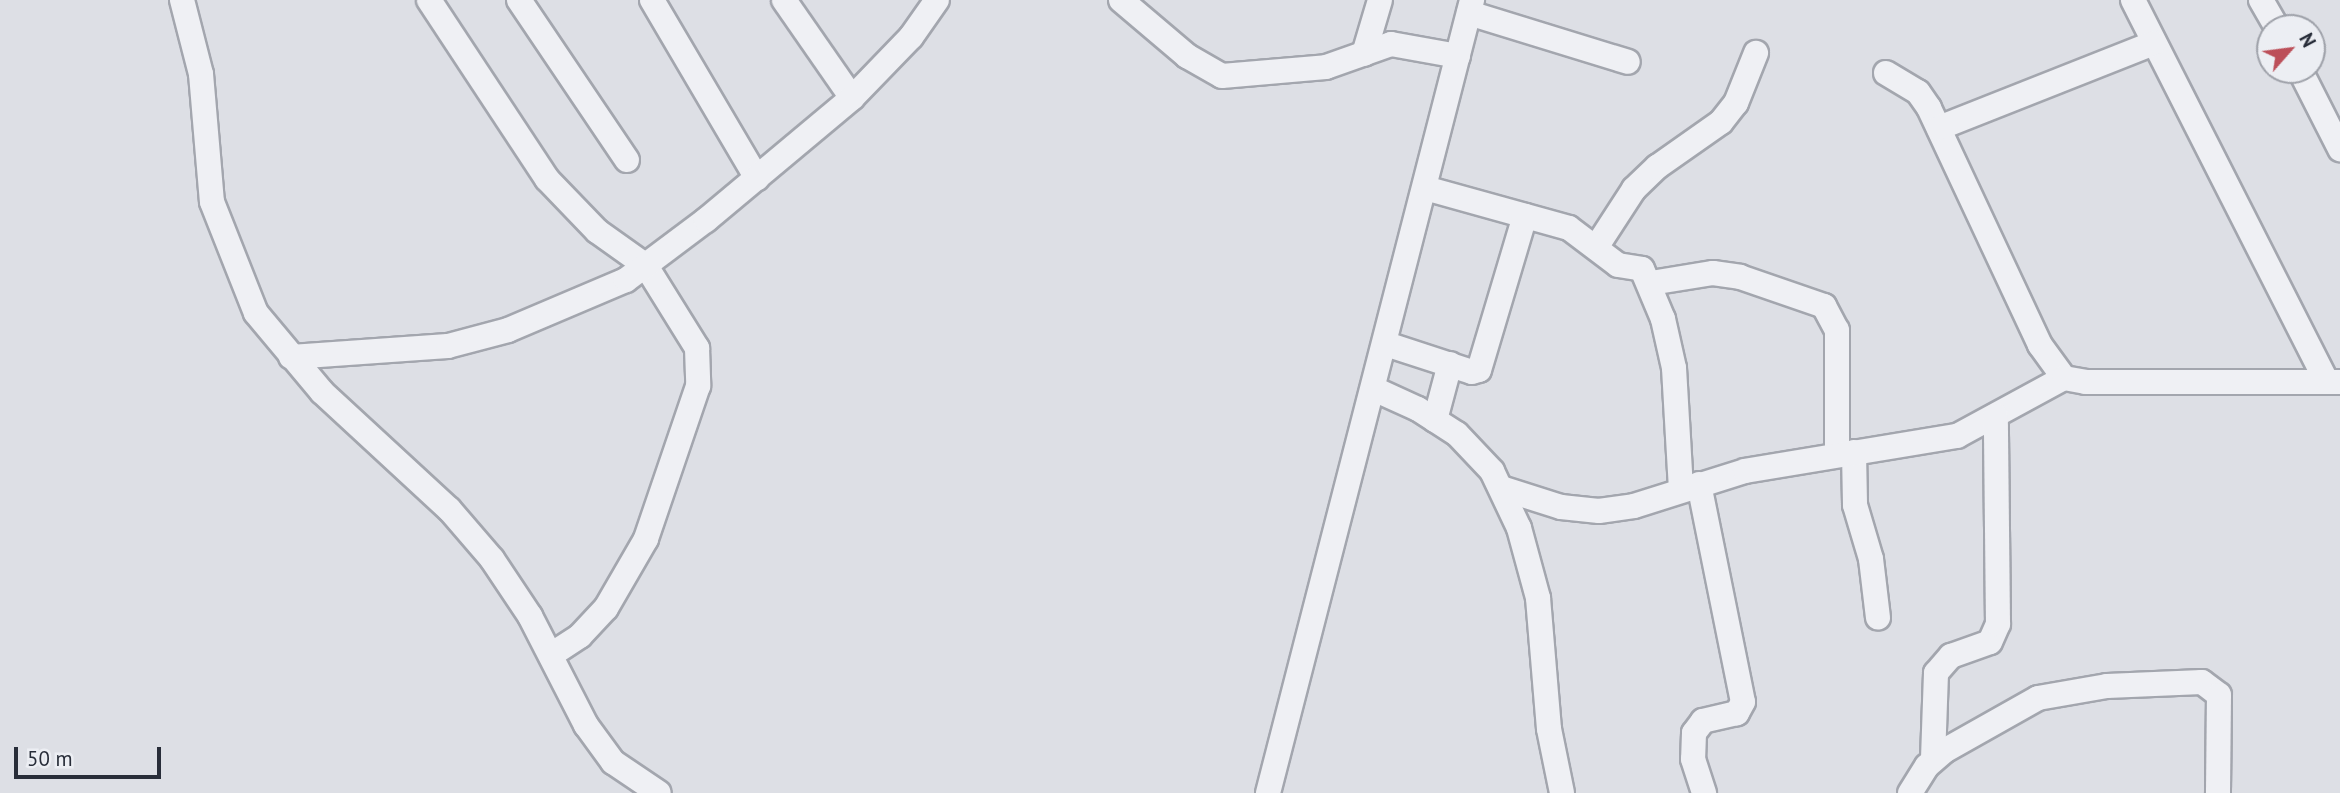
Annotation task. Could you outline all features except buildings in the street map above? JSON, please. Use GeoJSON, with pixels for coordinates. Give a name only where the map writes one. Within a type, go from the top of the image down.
{"type":"FeatureCollection","features":[{"type":"Feature","properties":{"kind":"street"},"geometry":{"type":"LineString","coordinates":[[182,0],[201,74],[212,202],[256,313],[322,392],[449,509],[492,559],[551,655],[586,725],[613,762],[659,793]]}},
{"type":"Feature","properties":{"kind":"street"},"geometry":{"type":"LineString","coordinates":[[429,0],[547,179],[597,231],[646,266],[697,348],[698,386],[646,539],[628,576],[580,636],[551,655]]}},
{"type":"Feature","properties":{"kind":"street"},"geometry":{"type":"LineString","coordinates":[[519,0],[627,160]]}},
{"type":"Feature","properties":{"kind":"street"},"geometry":{"type":"LineString","coordinates":[[652,0],[757,178]]}},
{"type":"Feature","properties":{"kind":"street"},"geometry":{"type":"LineString","coordinates":[[784,0],[852,98]]}},
{"type":"Feature","properties":{"kind":"street"},"geometry":{"type":"LineString","coordinates":[[1121,0],[1196,64],[1222,76],[1326,67],[1391,44],[1458,56]]}},
{"type":"Feature","properties":{"kind":"street"},"geometry":{"type":"LineString","coordinates":[[1364,54],[1380,0]]}},
{"type":"Feature","properties":{"kind":"street"},"geometry":{"type":"LineString","coordinates":[[1501,488],[1561,508],[1599,511],[1634,506],[1690,487],[1845,453],[1936,442],[1996,416],[2064,378],[2086,382],[2333,382],[2133,0]]}},
{"type":"Feature","properties":{"kind":"street"},"geometry":{"type":"LineString","coordinates":[[291,356],[448,346],[508,330],[582,301],[646,266],[852,98],[911,37],[930,4]]}},
{"type":"Feature","properties":{"kind":"street"},"geometry":{"type":"LineString","coordinates":[[1268,793],[1386,344],[1471,6],[1628,62]]}},
{"type":"Feature","properties":{"kind":"street"},"geometry":{"type":"LineString","coordinates":[[1939,128],[2154,43]]}},
{"type":"Feature","properties":{"kind":"street"},"geometry":{"type":"LineString","coordinates":[[1598,246],[1634,189],[1657,167],[1721,122],[1737,103],[1756,53]]}},
{"type":"Feature","properties":{"kind":"street"},"geometry":{"type":"LineString","coordinates":[[1886,72],[1918,92],[1939,128],[2040,345],[2064,378]]}},
{"type":"Feature","properties":{"kind":"street"},"geometry":{"type":"LineString","coordinates":[[2312,84],[2331,107],[2340,149]]}},
{"type":"Feature","properties":{"kind":"street"},"geometry":{"type":"LineString","coordinates":[[1425,188],[1569,228],[1598,246],[1618,265],[1642,269],[1651,283],[1674,368],[1690,487],[1743,702],[1737,713],[1703,721],[1694,733],[1693,759],[1704,793]]}},
{"type":"Feature","properties":{"kind":"street"},"geometry":{"type":"LineString","coordinates":[[1386,344],[1472,372],[1481,367],[1525,216]]}},
{"type":"Feature","properties":{"kind":"street"},"geometry":{"type":"LineString","coordinates":[[1651,283],[1690,274],[1740,277],[1824,306],[1837,330],[1845,453],[1855,505],[1871,559],[1878,618]]}},
{"type":"Feature","properties":{"kind":"street"},"geometry":{"type":"LineString","coordinates":[[1435,420],[1450,364]]}},
{"type":"Feature","properties":{"kind":"street"},"geometry":{"type":"LineString","coordinates":[[1374,389],[1457,434],[1493,471],[1501,488],[1519,528],[1538,598],[1549,729],[1562,793]]}},
{"type":"Feature","properties":{"kind":"street"},"geometry":{"type":"LineString","coordinates":[[1933,759],[1936,673],[1951,656],[1990,642],[1998,624],[1996,416]]}},
{"type":"Feature","properties":{"kind":"street"},"geometry":{"type":"LineString","coordinates":[[1910,793],[1933,759],[2038,698],[2107,686],[2202,682],[2218,695],[2218,793]]}}]}
